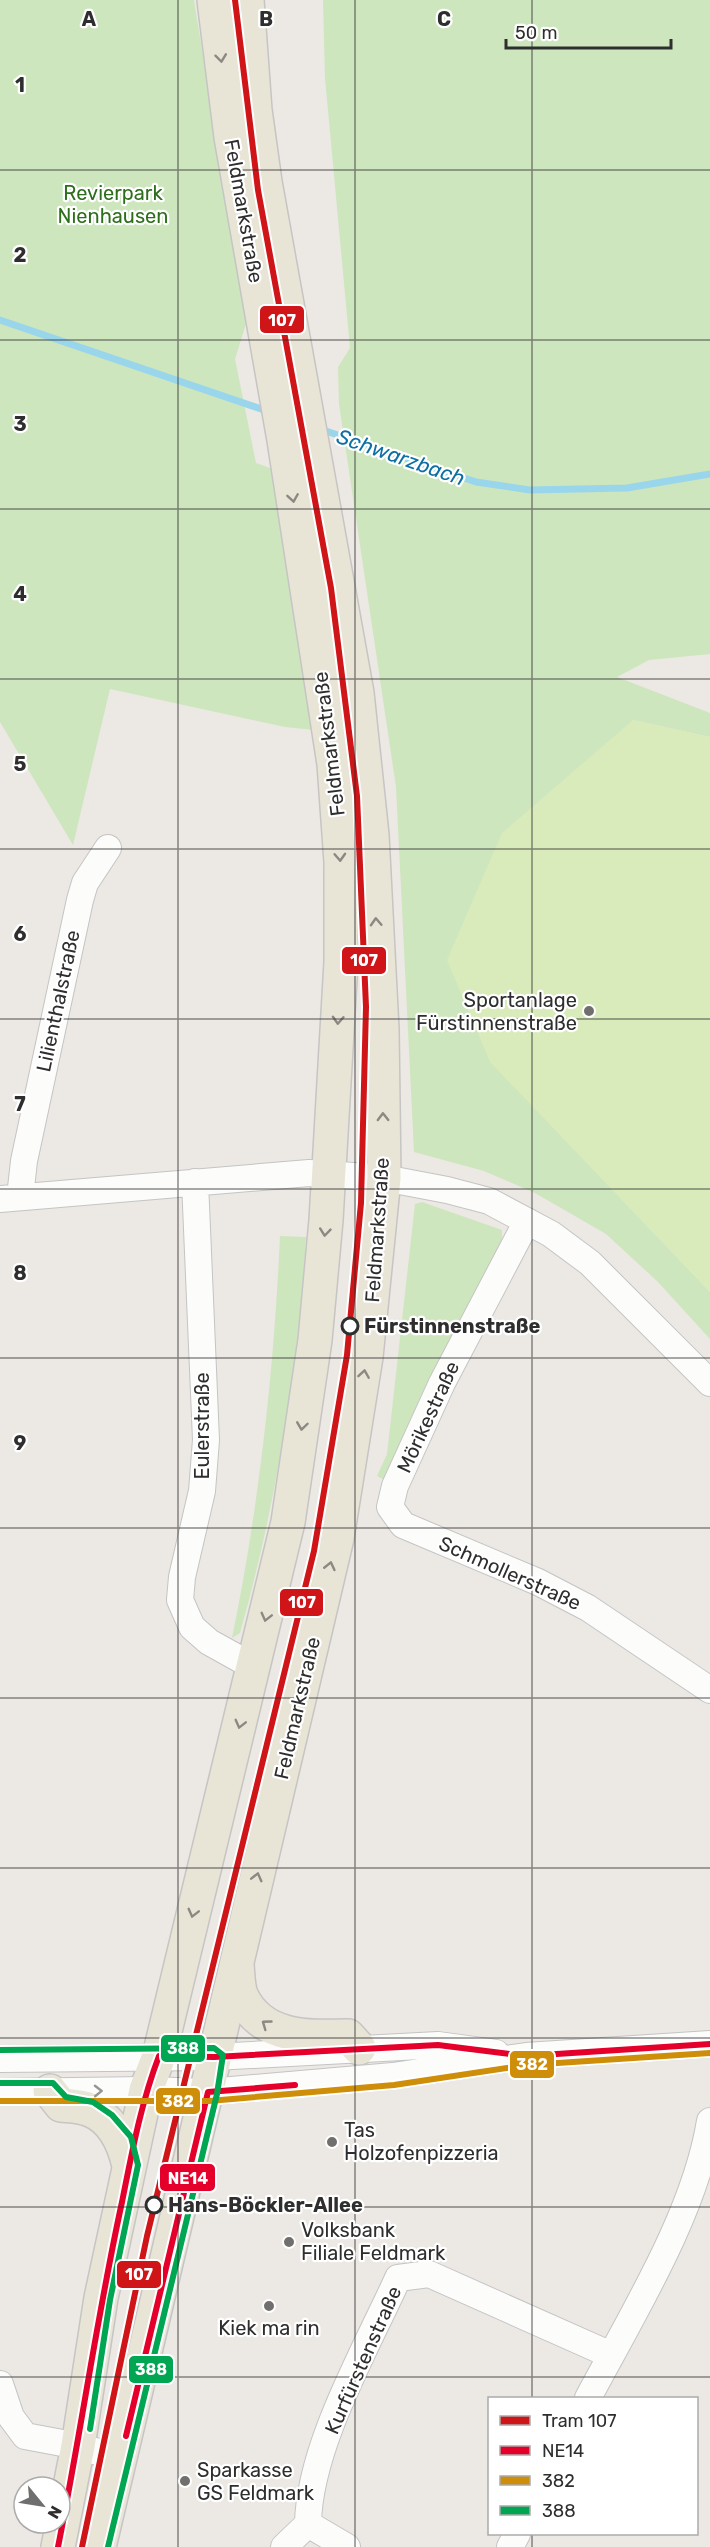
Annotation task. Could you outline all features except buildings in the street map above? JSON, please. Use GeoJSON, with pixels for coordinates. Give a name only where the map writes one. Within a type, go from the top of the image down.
{"type":"FeatureCollection","features":[{"type":"Feature","properties":{"kind":"main road","name":"Feldmarkstraße"},"geometry":{"type":"LineString","coordinates":[[99,2547],[337,1538],[366,1357],[384,1178],[382,1029],[372,835],[357,693],[299,445],[272,379],[231,136],[214,0]]}},
{"type":"Feature","properties":{"kind":"main road","name":"Feldmarkstraße"},"geometry":{"type":"LineString","coordinates":[[58,2547],[78,2446],[101,2298],[146,2090],[159,2056],[288,1522],[315,1340],[329,1174],[341,962],[339,840],[334,764],[323,686],[299,445],[304,393],[265,182],[255,110],[247,0]]}},
{"type":"Feature","properties":{"kind":"main road"},"geometry":{"type":"LineString","coordinates":[[236,1962],[242,1997],[258,2018],[276,2031],[307,2037],[348,2036],[358,2048]]}},
{"type":"Feature","properties":{"kind":"main road"},"geometry":{"type":"LineString","coordinates":[[50,2091],[61,2105],[90,2110],[106,2122],[123,2141],[129,2166]]}},
{"type":"Feature","properties":{"kind":"street","name":"Lilienthalstraße"},"geometry":{"type":"LineString","coordinates":[[108,848],[85,883],[80,900],[24,1161],[10,1198],[293,1173],[329,1174]]}},
{"type":"Feature","properties":{"kind":"street"},"geometry":{"type":"LineString","coordinates":[[329,1174],[384,1178],[489,1201],[551,1234],[590,1263],[710,1383]]}},
{"type":"Feature","properties":{"kind":"street","name":"Eulerstraße"},"geometry":{"type":"LineString","coordinates":[[195,1182],[206,1440],[202,1491],[182,1577],[180,1600],[192,1627],[209,1642],[254,1667]]}},
{"type":"Feature","properties":{"kind":"street","name":"Mörikestraße"},"geometry":{"type":"LineString","coordinates":[[395,1486],[442,1383],[527,1221]]}},
{"type":"Feature","properties":{"kind":"street","name":"Schmollerstraße"},"geometry":{"type":"LineString","coordinates":[[395,1486],[390,1507],[403,1525],[538,1582],[578,1603],[710,1690]]}},
{"type":"Feature","properties":{"kind":"street"},"geometry":{"type":"LineString","coordinates":[[0,2092],[146,2090],[208,2092],[383,2078],[526,2056],[710,2044]]}},
{"type":"Feature","properties":{"kind":"street"},"geometry":{"type":"LineString","coordinates":[[0,2059],[214,2056],[438,2045],[526,2056]]}},
{"type":"Feature","properties":{"kind":"street"},"geometry":{"type":"LineString","coordinates":[[589,2397],[661,2258],[688,2196],[706,2146],[710,2121]]}},
{"type":"Feature","properties":{"kind":"street","name":"Kurfürstenstraße"},"geometry":{"type":"LineString","coordinates":[[308,2524],[308,2501],[332,2425],[398,2278],[429,2274],[611,2355]]}},
{"type":"Feature","properties":{"kind":"street"},"geometry":{"type":"LineString","coordinates":[[0,2384],[11,2417],[25,2436],[78,2446],[121,2459]]}},
{"type":"Feature","properties":{"kind":"street"},"geometry":{"type":"LineString","coordinates":[[284,2547],[308,2524],[347,2547]]}},
{"type":"Feature","properties":{"kind":"green space","name":"Revierpark Nienhausen"},"geometry":{"type":"Polygon","coordinates":[[[0,0],[194,0],[246,324],[235,359],[256,463],[273,469],[314,730],[285,727],[110,689],[73,845],[0,722],[0,0]]]}},
{"type":"Feature","properties":{"kind":"green space"},"geometry":{"type":"Polygon","coordinates":[[[323,0],[710,0],[710,654],[649,660],[617,677],[710,713],[710,737],[633,720],[491,1062],[710,1292],[710,1339],[658,1282],[606,1234],[535,1193],[484,1171],[414,1152],[396,787],[339,404],[338,367],[350,348],[325,78],[323,0]]]}},
{"type":"Feature","properties":{"kind":"green space","name":"Sportanlage Fürstinnenstraße"},"geometry":{"type":"Polygon","coordinates":[[[633,720],[710,737],[710,1292],[490,1062],[447,960],[502,833],[633,720]]]}},
{"type":"Feature","properties":{"kind":"green space"},"geometry":{"type":"Polygon","coordinates":[[[422,1202],[502,1230],[502,1241],[386,1481],[377,1476],[387,1454],[415,1204],[422,1202]]]}},
{"type":"Feature","properties":{"kind":"green space"},"geometry":{"type":"Polygon","coordinates":[[[280,1236],[306,1237],[297,1337],[275,1487],[240,1633],[232,1638],[250,1539],[264,1438],[274,1337],[280,1236]]]}},
{"type":"Feature","properties":{"kind":"waterway","name":"Schwarzbach"},"geometry":{"type":"LineString","coordinates":[[0,320],[270,412]]}},
{"type":"Feature","properties":{"kind":"waterway","name":"Schwarzbach"},"geometry":{"type":"LineString","coordinates":[[320,429],[476,482],[530,490],[627,488],[710,474]]}},
{"type":"Feature","properties":{"kind":"tram line","name":"107"},"geometry":{"type":"LineString","coordinates":[[82,2547],[147,2236],[314,1551],[347,1355],[361,1203],[366,1007],[357,796],[331,588],[258,190],[235,0]]}},
{"type":"Feature","properties":{"kind":"transit line","name":"NE14"},"geometry":{"type":"LineString","coordinates":[[58,2547],[129,2165],[142,2110],[159,2056],[214,2057],[438,2045],[526,2056],[710,2044]]}},
{"type":"Feature","properties":{"kind":"transit line","name":"388"},"geometry":{"type":"LineString","coordinates":[[0,2050],[214,2048],[223,2055],[217,2094],[108,2547]]}},
{"type":"Feature","properties":{"kind":"transit line","name":"382"},"geometry":{"type":"LineString","coordinates":[[0,2101],[209,2101],[394,2085],[527,2065],[710,2053]]}},
{"type":"Feature","properties":{"kind":"transit line","name":"388"},"geometry":{"type":"LineString","coordinates":[[0,2083],[53,2083],[66,2097],[93,2102],[112,2115],[131,2137],[138,2165],[110,2300],[90,2429]]}},
{"type":"Feature","properties":{"kind":"transit line","name":"NE14"},"geometry":{"type":"LineString","coordinates":[[126,2436],[208,2092],[295,2085]]}},
{"type":"Feature","properties":{"kind":"place","name":"Sportanlage Fürstinnenstraße"},"geometry":{"type":"Point","coordinates":[589,1011]}},
{"type":"Feature","properties":{"kind":"place","name":"Fürstinnenstraße"},"geometry":{"type":"Point","coordinates":[350,1326]}},
{"type":"Feature","properties":{"kind":"place","name":"Tas Holzofenpizzeria"},"geometry":{"type":"Point","coordinates":[332,2142]}},
{"type":"Feature","properties":{"kind":"place","name":"Hans-Böckler-Allee"},"geometry":{"type":"Point","coordinates":[154,2205]}},
{"type":"Feature","properties":{"kind":"place","name":"Volksbank Filiale Feldmark"},"geometry":{"type":"Point","coordinates":[289,2242]}},
{"type":"Feature","properties":{"kind":"place","name":"Kiek ma rin"},"geometry":{"type":"Point","coordinates":[269,2306]}},
{"type":"Feature","properties":{"kind":"place","name":"Sparkasse GS Feldmark"},"geometry":{"type":"Point","coordinates":[185,2481]}}]}
